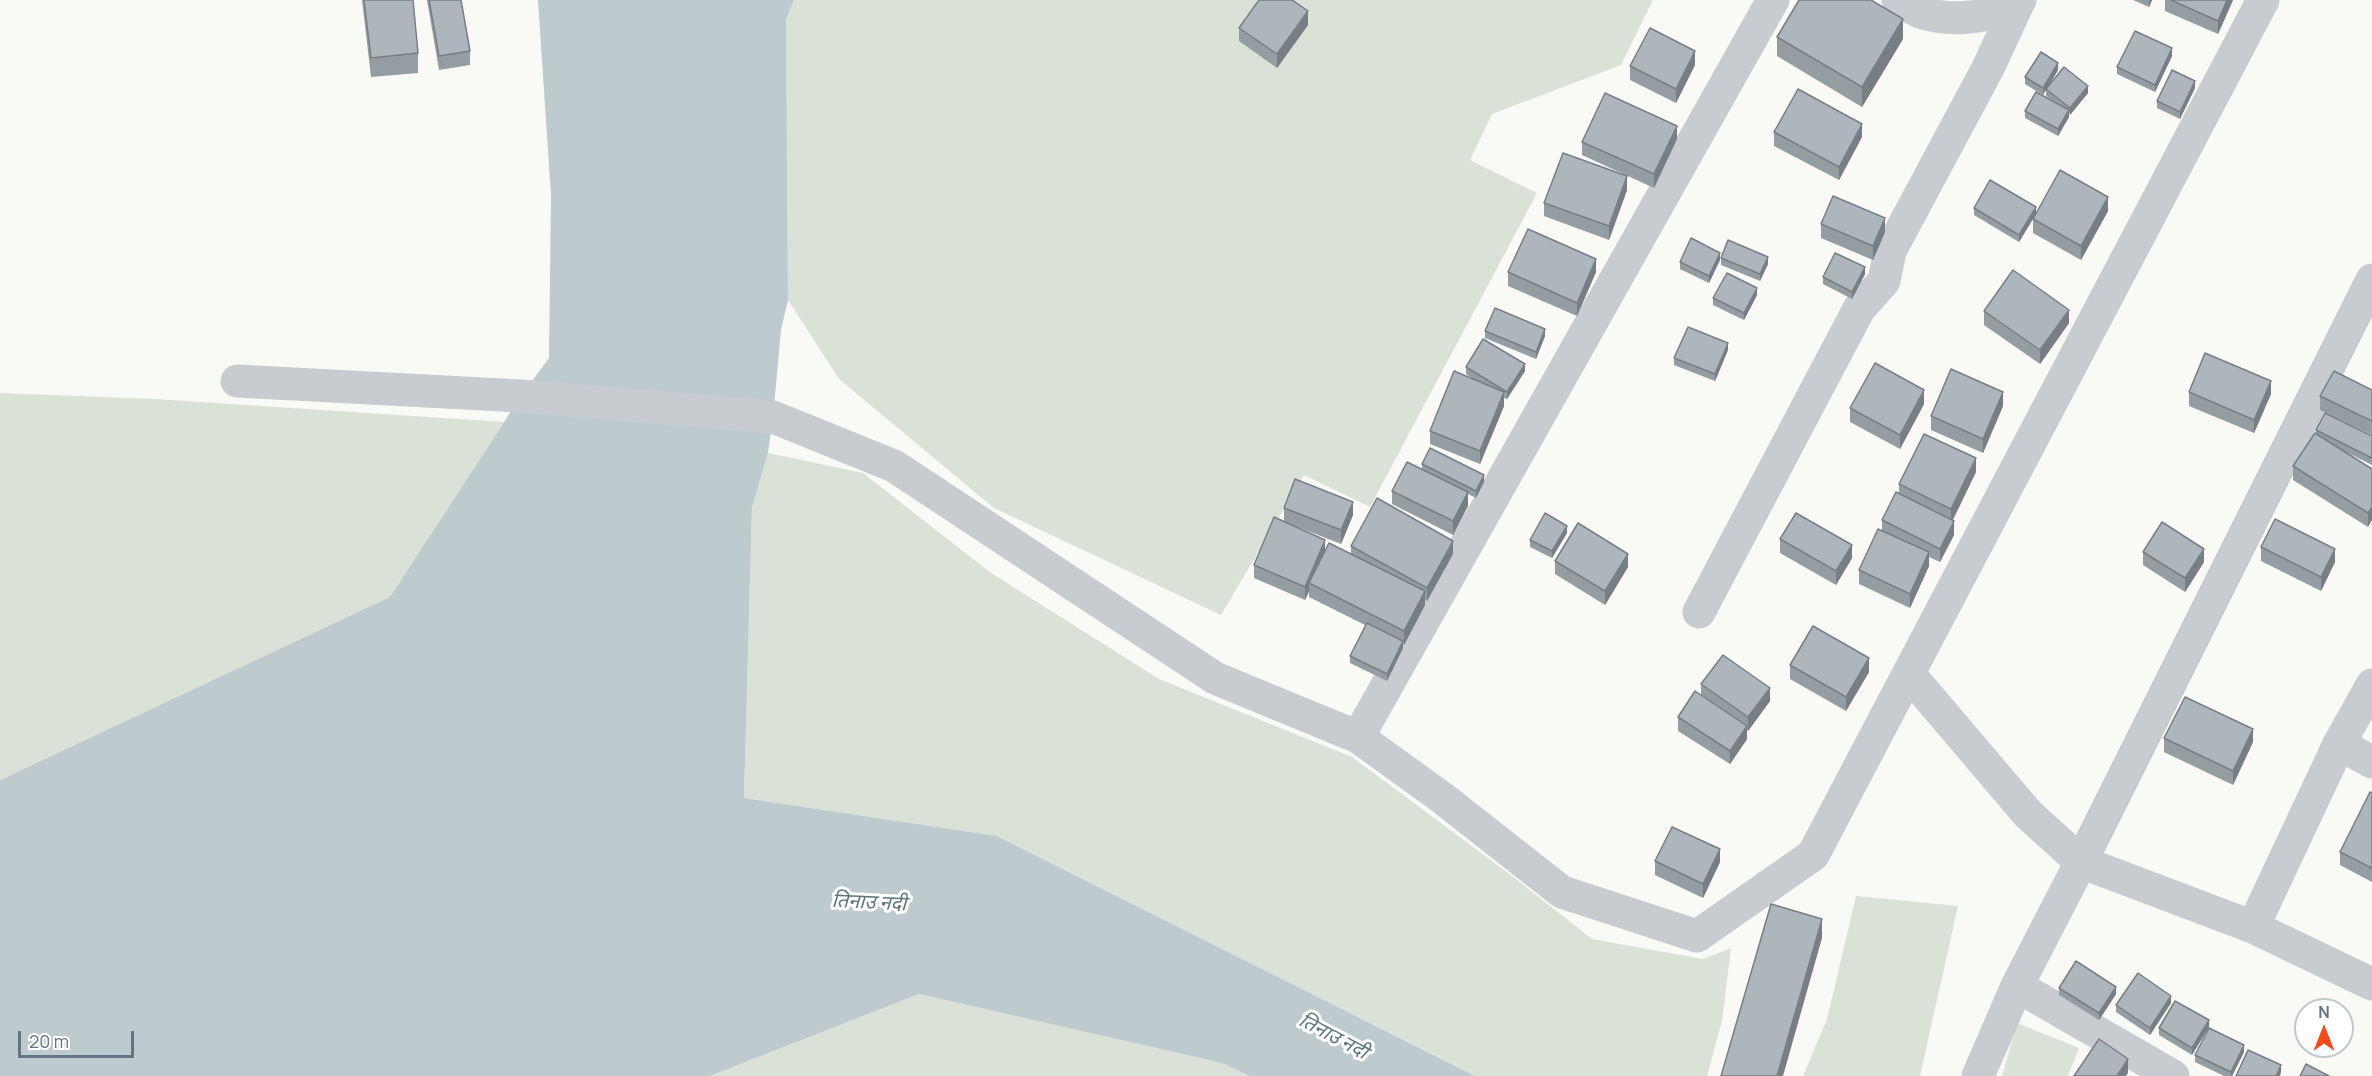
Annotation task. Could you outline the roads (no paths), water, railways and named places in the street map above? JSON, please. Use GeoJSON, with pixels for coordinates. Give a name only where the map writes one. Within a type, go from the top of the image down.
{"type":"FeatureCollection","features":[{"type":"Feature","properties":{"kind":"street"},"geometry":{"type":"LineString","coordinates":[[1358,737],[1773,0]]}},
{"type":"Feature","properties":{"kind":"street"},"geometry":{"type":"LineString","coordinates":[[1898,0],[1923,12],[1946,18],[1973,16],[1998,10],[2019,1]]}},
{"type":"Feature","properties":{"kind":"street"},"geometry":{"type":"LineString","coordinates":[[237,381],[521,396],[773,417],[894,466],[1215,678],[1358,737],[1441,796],[1562,892],[1697,936],[1813,855],[2263,0]]}},
{"type":"Feature","properties":{"kind":"street"},"geometry":{"type":"LineString","coordinates":[[1699,612],[1859,309],[1884,282],[1890,251],[1988,68],[2019,1]]}},
{"type":"Feature","properties":{"kind":"street"},"geometry":{"type":"LineString","coordinates":[[1978,1076],[2017,986],[2372,279]]}},
{"type":"Feature","properties":{"kind":"street"},"geometry":{"type":"LineString","coordinates":[[1909,674],[2028,814],[2081,862],[2253,927],[2372,984]]}},
{"type":"Feature","properties":{"kind":"street"},"geometry":{"type":"LineString","coordinates":[[2253,927],[2339,744],[2372,685]]}},
{"type":"Feature","properties":{"kind":"street"},"geometry":{"type":"LineString","coordinates":[[2339,744],[2372,762]]}},
{"type":"Feature","properties":{"kind":"street"},"geometry":{"type":"LineString","coordinates":[[2017,986],[2174,1076]]}},
{"type":"Feature","properties":{"kind":"water","name":"तिनाउ नदी"},"geometry":{"type":"Polygon","coordinates":[[[538,0],[794,0],[786,20],[788,300],[781,330],[768,453],[752,507],[744,798],[997,836],[1475,1076],[1249,1076],[1222,1063],[919,994],[710,1076],[0,1076],[0,780],[390,597],[521,396],[549,358],[551,195],[538,0]]]}}]}
